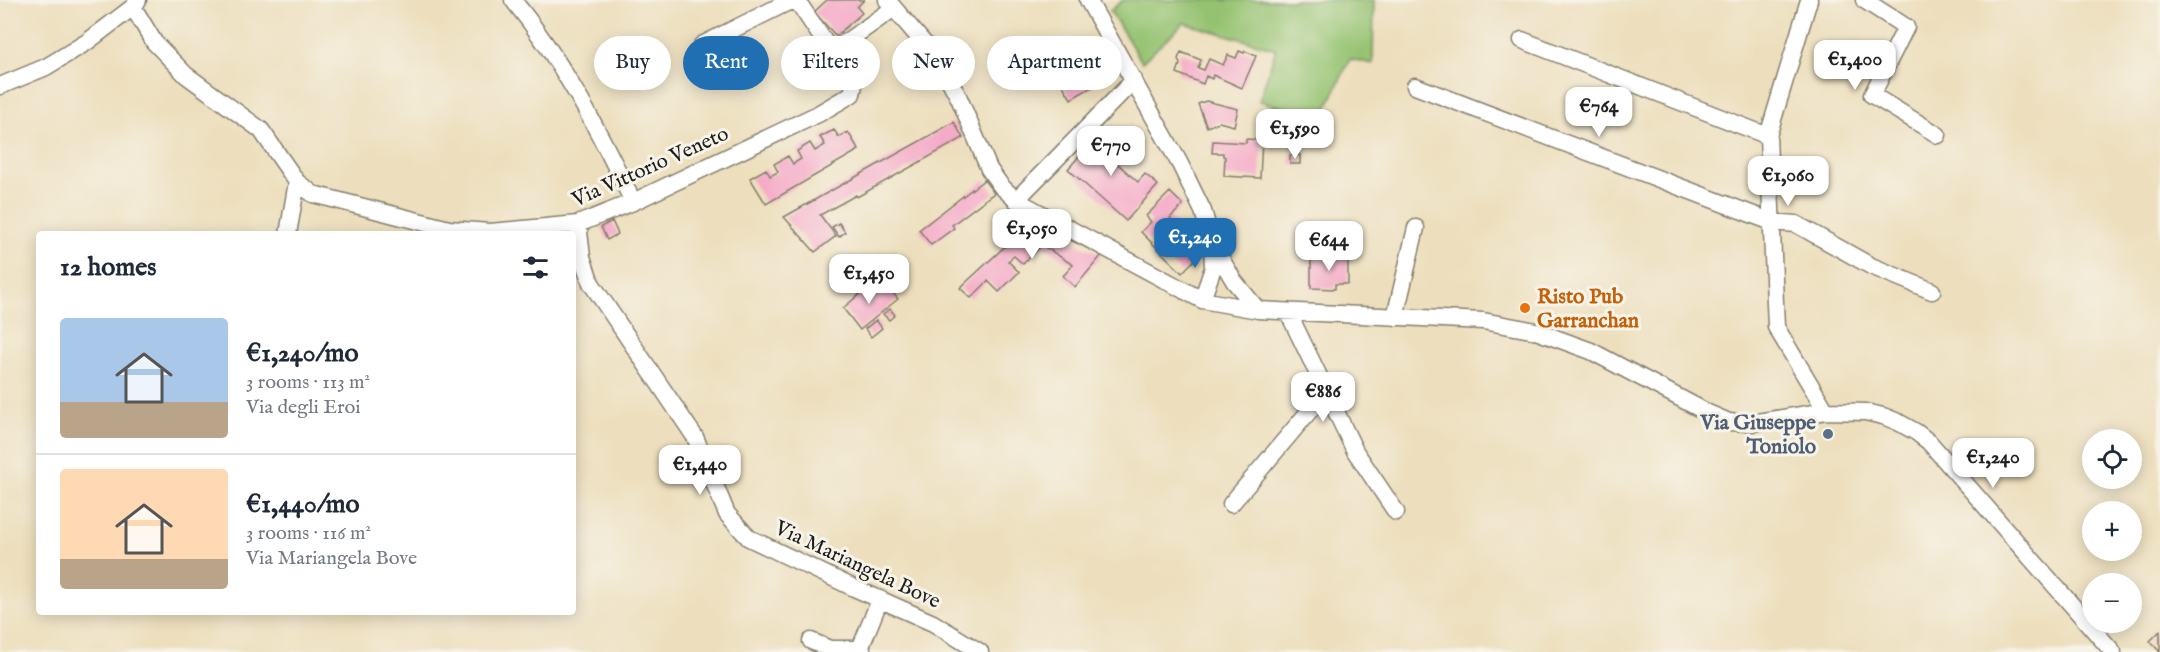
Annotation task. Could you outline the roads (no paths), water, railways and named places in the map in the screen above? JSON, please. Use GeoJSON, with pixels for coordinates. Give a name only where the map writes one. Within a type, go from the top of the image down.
{"type":"FeatureCollection","features":[{"type":"Feature","properties":{"kind":"street"},"geometry":{"type":"LineString","coordinates":[[513,0],[537,29],[604,141],[633,201]]}},
{"type":"Feature","properties":{"kind":"street"},"geometry":{"type":"LineString","coordinates":[[1088,0],[1180,164],[1203,211],[1212,242],[1234,281],[1258,310]]}},
{"type":"Feature","properties":{"kind":"street"},"geometry":{"type":"LineString","coordinates":[[1809,0],[1768,136],[1776,327],[1826,411]]}},
{"type":"Feature","properties":{"kind":"street"},"geometry":{"type":"LineString","coordinates":[[1864,0],[1906,27],[1872,94],[1938,135]]}},
{"type":"Feature","properties":{"kind":"street"},"geometry":{"type":"LineString","coordinates":[[720,36],[794,1],[800,5],[821,36]]}},
{"type":"Feature","properties":{"kind":"street"},"geometry":{"type":"LineString","coordinates":[[0,86],[54,62],[87,42],[135,3]]}},
{"type":"Feature","properties":{"kind":"street","name":"Via Vittorio Veneto"},"geometry":{"type":"LineString","coordinates":[[135,3],[154,42],[186,75],[261,130],[297,182],[313,194],[449,230],[470,231]]}},
{"type":"Feature","properties":{"kind":"street"},"geometry":{"type":"LineString","coordinates":[[852,36],[891,4],[939,61],[959,98],[988,169],[1000,186],[1016,200],[1202,300],[1258,310],[1483,321],[1536,331],[1591,351],[1729,422],[1751,423],[1826,411],[1865,412],[1883,416],[1916,432],[1929,442],[2113,652]]}},
{"type":"Feature","properties":{"kind":"street"},"geometry":{"type":"LineString","coordinates":[[1522,40],[1768,136]]}},
{"type":"Feature","properties":{"kind":"street"},"geometry":{"type":"LineString","coordinates":[[1016,200],[1134,80]]}},
{"type":"Feature","properties":{"kind":"street"},"geometry":{"type":"LineString","coordinates":[[1415,86],[1772,222],[1796,224],[1871,266],[1932,291]]}},
{"type":"Feature","properties":{"kind":"street","name":"Via Vittorio Veneto"},"geometry":{"type":"LineString","coordinates":[[501,231],[578,224],[633,201],[818,114],[852,94],[853,90]]}},
{"type":"Feature","properties":{"kind":"street"},"geometry":{"type":"LineString","coordinates":[[289,231],[297,182]]}},
{"type":"Feature","properties":{"kind":"street","name":"Via Mariangela Bove"},"geometry":{"type":"LineString","coordinates":[[578,224],[582,257],[591,283],[695,437],[727,514],[749,538],[933,623],[980,652]]}},
{"type":"Feature","properties":{"kind":"street"},"geometry":{"type":"LineString","coordinates":[[1395,317],[1416,228]]}},
{"type":"Feature","properties":{"kind":"street"},"geometry":{"type":"LineString","coordinates":[[1202,300],[1213,268],[1212,242]]}},
{"type":"Feature","properties":{"kind":"street"},"geometry":{"type":"LineString","coordinates":[[1288,312],[1355,451],[1396,512]]}},
{"type":"Feature","properties":{"kind":"street"},"geometry":{"type":"LineString","coordinates":[[1231,504],[1327,390]]}},
{"type":"Feature","properties":{"kind":"street"},"geometry":{"type":"LineString","coordinates":[[811,641],[830,649],[862,651],[880,599]]}},
{"type":"Feature","properties":{"kind":"place","name":"Risto Pub Garranchan"},"geometry":{"type":"Point","coordinates":[1525,308]}},
{"type":"Feature","properties":{"kind":"place","name":"Via Giuseppe Toniolo"},"geometry":{"type":"Point","coordinates":[1828,434]}}]}
